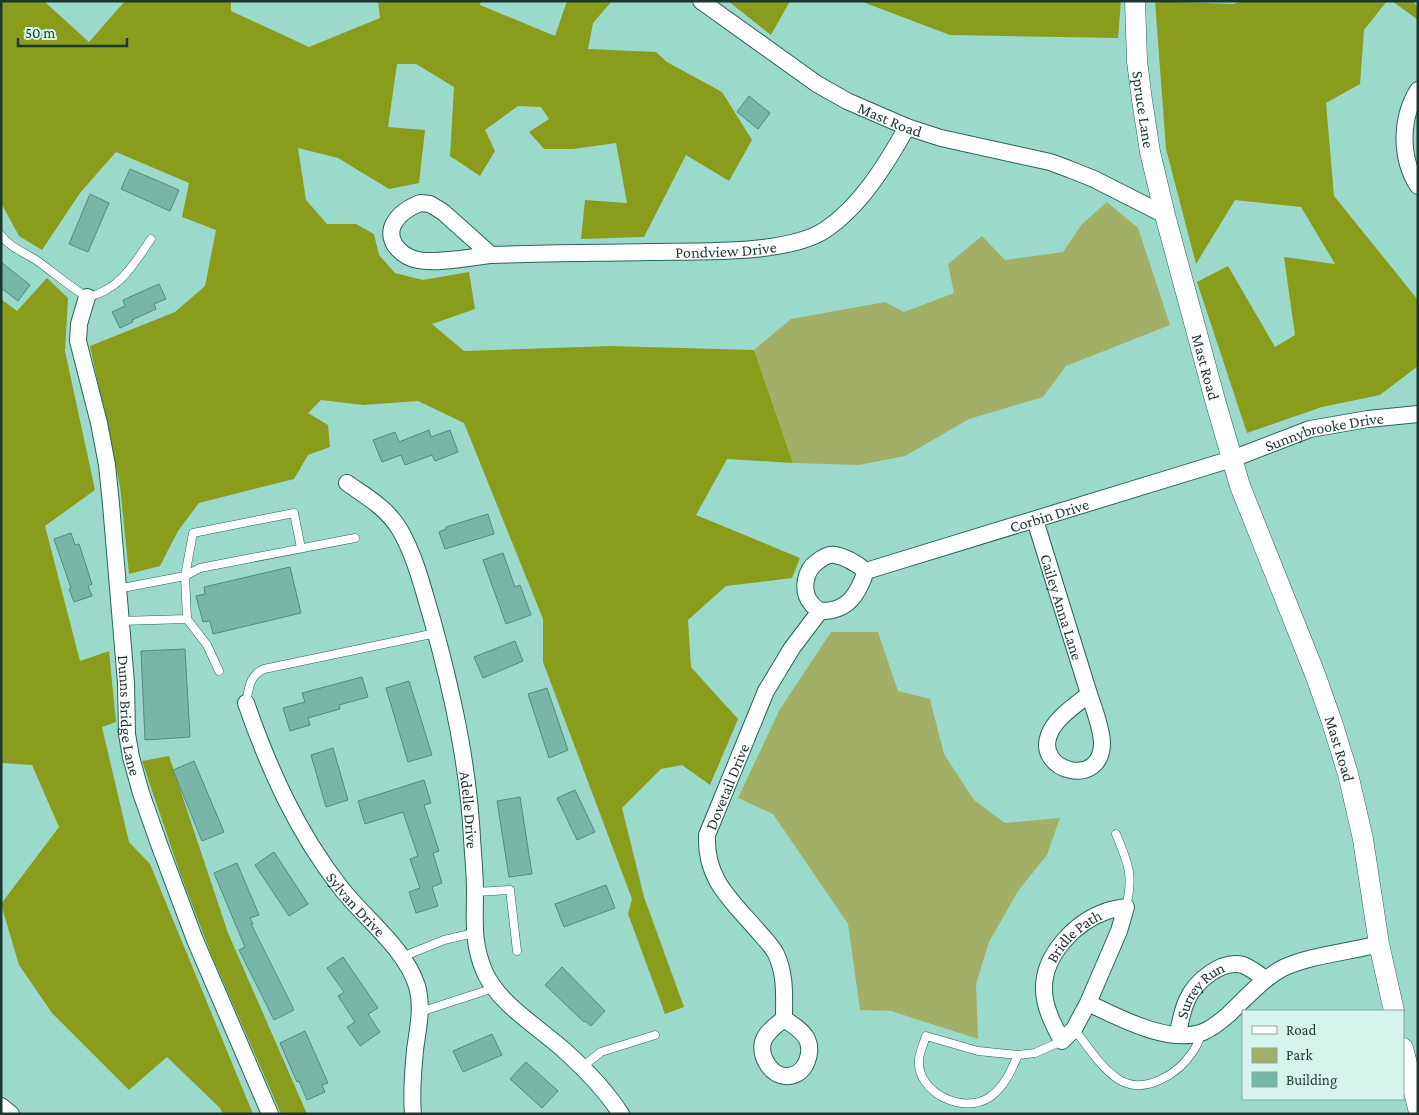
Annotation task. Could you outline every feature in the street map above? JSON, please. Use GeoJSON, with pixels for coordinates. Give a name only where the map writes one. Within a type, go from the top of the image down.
{"type":"FeatureCollection","features":[{"type":"Feature","properties":{"kind":"street","name":"Mast Road"},"geometry":{"type":"LineString","coordinates":[[701,1],[817,84],[847,101],[907,126],[950,140],[1050,162],[1094,179],[1165,214],[1240,486],[1318,682],[1348,774],[1363,839],[1379,944],[1394,1010]]}},
{"type":"Feature","properties":{"kind":"street","name":"Spruce Lane"},"geometry":{"type":"LineString","coordinates":[[1135,1],[1137,61],[1142,100],[1150,152],[1165,214]]}},
{"type":"Feature","properties":{"kind":"street"},"geometry":{"type":"LineString","coordinates":[[1418,90],[1409,108],[1404,138],[1409,167],[1418,186]]}},
{"type":"Feature","properties":{"kind":"street","name":"Pondview Drive"},"geometry":{"type":"LineString","coordinates":[[491,255],[443,212],[430,204],[420,203],[407,208],[393,226],[391,236],[396,247],[406,256],[418,260],[491,255],[755,248],[807,240],[826,229],[857,202],[870,185],[907,126]]}},
{"type":"Feature","properties":{"kind":"street","name":"Dunns Bridge Lane"},"geometry":{"type":"LineString","coordinates":[[87,296],[79,324],[78,341],[98,424],[111,504],[126,683],[127,734],[131,756],[142,793],[195,940],[270,1114]]}},
{"type":"Feature","properties":{"kind":"street","name":"Sunnybrooke Drive"},"geometry":{"type":"LineString","coordinates":[[1232,459],[1310,429],[1360,420],[1418,414]]}},
{"type":"Feature","properties":{"kind":"street","name":"Corbin Drive"},"geometry":{"type":"LineString","coordinates":[[866,570],[1232,459]]}},
{"type":"Feature","properties":{"kind":"street","name":"Adelle Drive"},"geometry":{"type":"LineString","coordinates":[[347,484],[377,503],[399,529],[411,553],[420,578],[451,687],[463,753],[471,822],[475,892],[474,933],[479,955],[494,988],[506,1001],[582,1067],[621,1114]]}},
{"type":"Feature","properties":{"kind":"street","name":"Cailey Anna Lane"},"geometry":{"type":"LineString","coordinates":[[1035,520],[1101,731],[1102,744],[1099,756],[1092,766],[1082,771],[1070,772],[1060,766],[1051,756],[1046,746],[1050,734],[1060,719],[1089,694]]}},
{"type":"Feature","properties":{"kind":"street"},"geometry":{"type":"LineString","coordinates":[[833,555],[847,558],[866,570],[860,588],[850,601],[841,608],[831,612],[820,611],[810,602],[806,590],[806,576],[811,566],[822,558],[833,555]]}},
{"type":"Feature","properties":{"kind":"street","name":"Dovetail Drive"},"geometry":{"type":"LineString","coordinates":[[784,1019],[784,982],[776,954],[720,886],[711,870],[706,852],[707,834],[766,691],[792,648],[820,611]]}},
{"type":"Feature","properties":{"kind":"street","name":"Sylvan Drive"},"geometry":{"type":"LineString","coordinates":[[246,703],[278,784],[318,857],[341,888],[402,957],[411,970],[420,999],[414,1058],[413,1114]]}},
{"type":"Feature","properties":{"kind":"street","name":"Bridle Path"},"geometry":{"type":"LineString","coordinates":[[1126,907],[1119,931],[1088,1003],[1074,1029],[1062,1041],[1050,1014],[1044,991],[1046,974],[1052,958],[1061,943],[1074,930],[1107,911],[1126,907]]}},
{"type":"Feature","properties":{"kind":"street"},"geometry":{"type":"LineString","coordinates":[[1088,1003],[1142,1027],[1163,1033],[1202,1032],[1242,1008],[1266,979],[1282,969],[1298,962],[1379,944]]}},
{"type":"Feature","properties":{"kind":"street","name":"Surrey Run"},"geometry":{"type":"LineString","coordinates":[[1178,1034],[1182,1012],[1188,998],[1200,982],[1216,969],[1229,965],[1242,965],[1266,979]]}},
{"type":"Feature","properties":{"kind":"street"},"geometry":{"type":"LineString","coordinates":[[1404,1052],[1418,1108]]}},
{"type":"Feature","properties":{"kind":"street"},"geometry":{"type":"LineString","coordinates":[[1,1106],[11,1114]]}},
{"type":"Feature","properties":{"kind":"lane"},"geometry":{"type":"LineString","coordinates":[[1,235],[13,248],[35,260],[87,296],[99,294],[118,282],[128,272],[151,239]]}},
{"type":"Feature","properties":{"kind":"lane"},"geometry":{"type":"LineString","coordinates":[[219,671],[207,645],[188,619],[185,576],[193,533],[294,513],[301,548]]}},
{"type":"Feature","properties":{"kind":"lane"},"geometry":{"type":"LineString","coordinates":[[118,589],[185,576],[200,568],[354,538]]}},
{"type":"Feature","properties":{"kind":"lane"},"geometry":{"type":"LineString","coordinates":[[120,621],[188,619]]}},
{"type":"Feature","properties":{"kind":"lane"},"geometry":{"type":"LineString","coordinates":[[246,703],[252,679],[256,672],[264,669],[436,634]]}},
{"type":"Feature","properties":{"kind":"lane"},"geometry":{"type":"LineString","coordinates":[[1116,834],[1130,870],[1131,882],[1126,907]]}},
{"type":"Feature","properties":{"kind":"lane"},"geometry":{"type":"LineString","coordinates":[[475,892],[510,890],[517,951]]}},
{"type":"Feature","properties":{"kind":"lane"},"geometry":{"type":"LineString","coordinates":[[402,957],[444,940],[474,933]]}},
{"type":"Feature","properties":{"kind":"lane"},"geometry":{"type":"LineString","coordinates":[[420,1012],[494,988]]}},
{"type":"Feature","properties":{"kind":"lane"},"geometry":{"type":"LineString","coordinates":[[1074,1029],[1116,1078],[1126,1084],[1137,1085],[1149,1084],[1162,1078],[1182,1064],[1194,1051],[1202,1032]]}},
{"type":"Feature","properties":{"kind":"lane"},"geometry":{"type":"LineString","coordinates":[[582,1067],[601,1052],[655,1035]]}},
{"type":"Feature","properties":{"kind":"lane"},"geometry":{"type":"LineString","coordinates":[[1018,1055],[1008,1077],[999,1089],[989,1098],[978,1102],[965,1103],[947,1100],[935,1093],[921,1071],[919,1059],[926,1036],[978,1051],[1018,1055],[1035,1053],[1062,1041]]}},
{"type":"Feature","properties":{"kind":"green space"},"geometry":{"type":"Polygon","coordinates":[[[1,1],[46,1],[89,42],[125,1],[231,1],[231,11],[309,47],[380,18],[378,1],[481,1],[480,5],[555,36],[567,1],[612,1],[593,23],[588,49],[656,52],[667,62],[722,92],[752,140],[729,181],[686,155],[644,237],[581,239],[585,200],[627,203],[616,143],[573,149],[544,149],[529,132],[549,119],[541,107],[518,106],[485,130],[495,151],[480,176],[450,156],[454,87],[416,64],[397,64],[388,127],[425,130],[419,183],[389,189],[338,158],[298,148],[306,200],[327,224],[356,224],[374,234],[379,255],[395,273],[423,280],[469,272],[475,309],[432,324],[464,351],[610,346],[754,350],[793,463],[727,459],[696,515],[800,558],[792,578],[726,586],[688,620],[691,667],[738,719],[710,785],[682,765],[661,769],[622,808],[644,897],[684,1007],[665,1014],[628,914],[632,899],[543,662],[543,619],[464,423],[418,401],[363,405],[321,400],[308,413],[328,425],[330,447],[308,455],[294,479],[199,503],[178,531],[160,566],[129,574],[120,486],[90,346],[175,312],[205,286],[216,230],[182,217],[189,183],[116,152],[80,193],[42,250],[19,236],[1,203],[1,1]]]}},
{"type":"Feature","properties":{"kind":"green space"},"geometry":{"type":"Polygon","coordinates":[[[728,1],[790,1],[771,35],[728,1]]]}},
{"type":"Feature","properties":{"kind":"green space"},"geometry":{"type":"Polygon","coordinates":[[[860,1],[1121,1],[1118,38],[950,35],[860,1]]]}},
{"type":"Feature","properties":{"kind":"green space"},"geometry":{"type":"Polygon","coordinates":[[[1155,1],[1233,4],[1243,1],[1387,1],[1364,30],[1360,84],[1326,103],[1334,196],[1418,300],[1418,366],[1380,395],[1322,407],[1247,433],[1197,282],[1228,266],[1275,347],[1295,335],[1284,257],[1335,264],[1301,207],[1235,200],[1196,264],[1166,149],[1155,1]]]}},
{"type":"Feature","properties":{"kind":"green space"},"geometry":{"type":"Polygon","coordinates":[[[1392,1],[1413,1],[1418,8],[1418,20],[1392,1]]]}},
{"type":"Feature","properties":{"kind":"green space"},"geometry":{"type":"Polygon","coordinates":[[[1107,202],[1138,228],[1170,325],[1066,366],[1043,397],[969,419],[905,456],[859,465],[793,463],[754,350],[791,319],[885,302],[904,312],[954,293],[948,264],[982,236],[1005,260],[1063,252],[1082,224],[1107,202]]]}},
{"type":"Feature","properties":{"kind":"green space"},"geometry":{"type":"Polygon","coordinates":[[[47,278],[68,298],[65,351],[95,490],[45,526],[80,661],[109,651],[116,722],[102,727],[129,842],[150,864],[253,1114],[223,1114],[220,1108],[167,1057],[129,1090],[52,1013],[19,965],[1,904],[59,827],[32,765],[1,763],[1,299],[17,311],[47,278]]]}},
{"type":"Feature","properties":{"kind":"green space"},"geometry":{"type":"Polygon","coordinates":[[[831,632],[878,632],[898,691],[930,699],[944,754],[974,800],[1005,823],[1060,818],[1047,855],[1018,891],[989,942],[976,984],[978,1039],[891,1011],[860,1010],[848,924],[773,814],[738,798],[780,709],[831,632]]]}},
{"type":"Feature","properties":{"kind":"green space"},"geometry":{"type":"Polygon","coordinates":[[[169,756],[228,933],[307,1114],[281,1114],[211,954],[180,873],[142,761],[169,756]]]}},
{"type":"Feature","properties":{"kind":"building"},"geometry":{"type":"Polygon","coordinates":[[[749,96],[770,113],[758,129],[737,112],[749,96]]]}},
{"type":"Feature","properties":{"kind":"building"},"geometry":{"type":"Polygon","coordinates":[[[130,169],[179,190],[170,211],[121,189],[130,169]]]}},
{"type":"Feature","properties":{"kind":"building"},"geometry":{"type":"Polygon","coordinates":[[[90,194],[109,203],[88,252],[69,244],[90,194]]]}},
{"type":"Feature","properties":{"kind":"building"},"geometry":{"type":"Polygon","coordinates":[[[1,262],[30,285],[18,301],[1,288],[1,262]]]}},
{"type":"Feature","properties":{"kind":"building"},"geometry":{"type":"Polygon","coordinates":[[[159,284],[166,299],[154,304],[156,309],[120,328],[112,312],[125,306],[123,300],[159,284]]]}},
{"type":"Feature","properties":{"kind":"building"},"geometry":{"type":"Polygon","coordinates":[[[429,430],[431,437],[450,430],[458,452],[435,461],[432,455],[405,465],[401,455],[382,462],[373,440],[395,432],[399,442],[429,430]]]}},
{"type":"Feature","properties":{"kind":"building"},"geometry":{"type":"Polygon","coordinates":[[[488,514],[494,534],[445,549],[439,532],[446,529],[446,527],[488,514]]]}},
{"type":"Feature","properties":{"kind":"building"},"geometry":{"type":"Polygon","coordinates":[[[71,533],[75,545],[79,544],[92,584],[88,586],[92,596],[74,602],[54,539],[71,533]]]}},
{"type":"Feature","properties":{"kind":"building"},"geometry":{"type":"Polygon","coordinates":[[[503,553],[515,587],[520,585],[531,615],[506,624],[483,560],[503,553]]]}},
{"type":"Feature","properties":{"kind":"building"},"geometry":{"type":"Polygon","coordinates":[[[290,567],[301,613],[213,634],[210,621],[203,622],[196,596],[205,594],[204,587],[290,567]]]}},
{"type":"Feature","properties":{"kind":"building"},"geometry":{"type":"Polygon","coordinates":[[[515,641],[523,661],[483,678],[474,657],[515,641]]]}},
{"type":"Feature","properties":{"kind":"building"},"geometry":{"type":"Polygon","coordinates":[[[185,649],[190,737],[145,740],[141,651],[185,649]]]}},
{"type":"Feature","properties":{"kind":"building"},"geometry":{"type":"Polygon","coordinates":[[[362,677],[368,697],[339,705],[340,709],[308,718],[310,725],[290,731],[283,708],[305,702],[302,693],[362,677]]]}},
{"type":"Feature","properties":{"kind":"building"},"geometry":{"type":"Polygon","coordinates":[[[409,681],[432,755],[408,762],[386,688],[409,681]]]}},
{"type":"Feature","properties":{"kind":"building"},"geometry":{"type":"Polygon","coordinates":[[[547,688],[568,750],[549,758],[528,694],[547,688]]]}},
{"type":"Feature","properties":{"kind":"building"},"geometry":{"type":"Polygon","coordinates":[[[333,748],[348,800],[326,807],[311,755],[333,748]]]}},
{"type":"Feature","properties":{"kind":"building"},"geometry":{"type":"Polygon","coordinates":[[[194,761],[224,832],[202,841],[173,770],[194,761]]]}},
{"type":"Feature","properties":{"kind":"building"},"geometry":{"type":"Polygon","coordinates":[[[424,780],[431,803],[424,805],[439,851],[433,853],[442,883],[432,887],[438,906],[416,913],[409,892],[420,888],[410,859],[418,856],[403,812],[365,824],[358,801],[424,780]]]}},
{"type":"Feature","properties":{"kind":"building"},"geometry":{"type":"Polygon","coordinates":[[[575,790],[595,832],[577,840],[557,798],[575,790]]]}},
{"type":"Feature","properties":{"kind":"building"},"geometry":{"type":"Polygon","coordinates":[[[520,797],[532,874],[509,877],[497,801],[520,797]]]}},
{"type":"Feature","properties":{"kind":"building"},"geometry":{"type":"Polygon","coordinates":[[[274,852],[308,904],[289,916],[255,865],[274,852]]]}},
{"type":"Feature","properties":{"kind":"building"},"geometry":{"type":"Polygon","coordinates":[[[237,863],[259,915],[250,918],[253,924],[251,924],[294,1010],[274,1020],[239,950],[245,947],[214,873],[237,863]]]}},
{"type":"Feature","properties":{"kind":"building"},"geometry":{"type":"Polygon","coordinates":[[[606,885],[615,908],[564,927],[555,904],[606,885]]]}},
{"type":"Feature","properties":{"kind":"building"},"geometry":{"type":"Polygon","coordinates":[[[343,957],[378,1008],[368,1014],[380,1032],[360,1046],[347,1027],[355,1022],[338,996],[344,992],[327,968],[343,957]]]}},
{"type":"Feature","properties":{"kind":"building"},"geometry":{"type":"Polygon","coordinates":[[[562,967],[605,1011],[591,1026],[584,1022],[545,985],[562,967]]]}},
{"type":"Feature","properties":{"kind":"building"},"geometry":{"type":"Polygon","coordinates":[[[305,1031],[328,1083],[322,1085],[325,1092],[307,1100],[280,1043],[305,1031]]]}},
{"type":"Feature","properties":{"kind":"building"},"geometry":{"type":"Polygon","coordinates":[[[492,1034],[502,1055],[463,1072],[453,1051],[492,1034]]]}},
{"type":"Feature","properties":{"kind":"building"},"geometry":{"type":"Polygon","coordinates":[[[526,1062],[558,1091],[542,1108],[510,1079],[526,1062]]]}}]}
